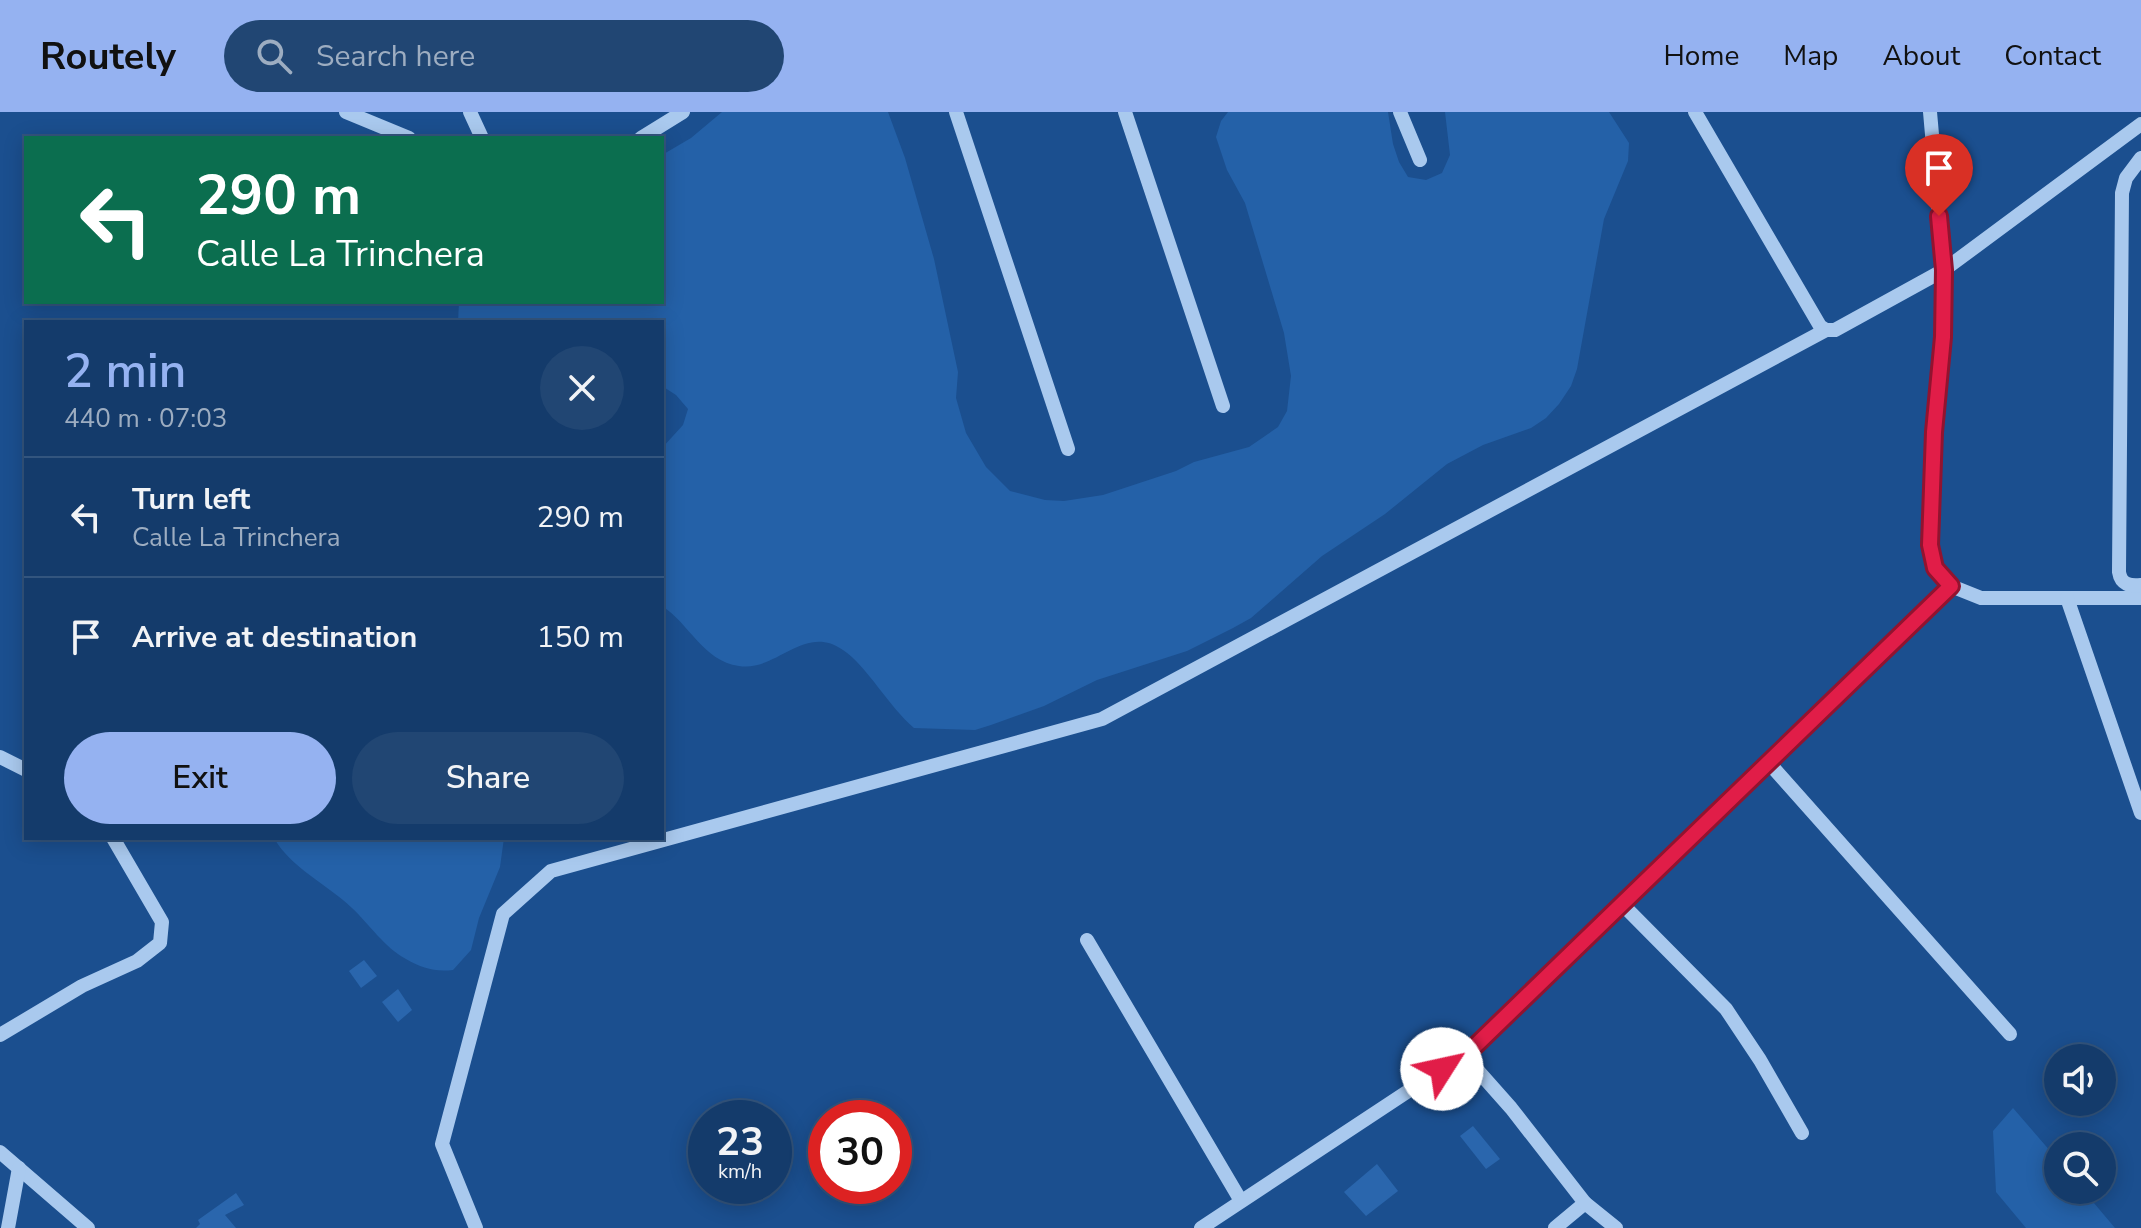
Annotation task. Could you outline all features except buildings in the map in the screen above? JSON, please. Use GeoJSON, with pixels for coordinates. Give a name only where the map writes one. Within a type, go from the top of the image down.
{"type":"FeatureCollection","features":[{"type":"Feature","properties":{"kind":"street"},"geometry":{"type":"LineString","coordinates":[[346,112],[404,136]]}},
{"type":"Feature","properties":{"kind":"street"},"geometry":{"type":"LineString","coordinates":[[470,112],[481,136]]}},
{"type":"Feature","properties":{"kind":"street"},"geometry":{"type":"LineString","coordinates":[[644,136],[683,112]]}},
{"type":"Feature","properties":{"kind":"street"},"geometry":{"type":"LineString","coordinates":[[956,112],[1068,449]]}},
{"type":"Feature","properties":{"kind":"street"},"geometry":{"type":"LineString","coordinates":[[1125,112],[1223,406]]}},
{"type":"Feature","properties":{"kind":"street"},"geometry":{"type":"LineString","coordinates":[[1400,112],[1420,160]]}},
{"type":"Feature","properties":{"kind":"street"},"geometry":{"type":"LineString","coordinates":[[1695,112],[1820,326],[1826,330]]}},
{"type":"Feature","properties":{"kind":"street"},"geometry":{"type":"LineString","coordinates":[[1930,112],[1944,270],[1943,337],[1934,432],[1930,545],[1935,568],[1951,586],[1981,598],[2141,598]]}},
{"type":"Feature","properties":{"kind":"street"},"geometry":{"type":"LineString","coordinates":[[664,840],[1102,719],[1826,330],[1835,330],[1944,270],[2141,124]]}},
{"type":"Feature","properties":{"kind":"street"},"geometry":{"type":"LineString","coordinates":[[2141,158],[2126,178],[2122,193],[2119,572],[2127,584],[2141,585]]}},
{"type":"Feature","properties":{"kind":"street"},"geometry":{"type":"LineString","coordinates":[[1201,1228],[1464,1055],[1951,586]]}},
{"type":"Feature","properties":{"kind":"street"},"geometry":{"type":"LineString","coordinates":[[2067,598],[2141,813]]}},
{"type":"Feature","properties":{"kind":"street"},"geometry":{"type":"LineString","coordinates":[[0,757],[24,769]]}},
{"type":"Feature","properties":{"kind":"street"},"geometry":{"type":"LineString","coordinates":[[1769,763],[2010,1034]]}},
{"type":"Feature","properties":{"kind":"street"},"geometry":{"type":"LineString","coordinates":[[0,1035],[82,986],[137,961],[160,943],[162,922],[114,840]]}},
{"type":"Feature","properties":{"kind":"street"},"geometry":{"type":"LineString","coordinates":[[476,1228],[442,1144],[503,914],[551,871],[663,840]]}},
{"type":"Feature","properties":{"kind":"street"},"geometry":{"type":"LineString","coordinates":[[1623,905],[1726,1009],[1802,1133]]}},
{"type":"Feature","properties":{"kind":"street"},"geometry":{"type":"LineString","coordinates":[[1087,940],[1241,1201]]}},
{"type":"Feature","properties":{"kind":"street"},"geometry":{"type":"LineString","coordinates":[[1464,1055],[1511,1108],[1585,1203],[1616,1228]]}},
{"type":"Feature","properties":{"kind":"street"},"geometry":{"type":"LineString","coordinates":[[0,1152],[88,1228]]}},
{"type":"Feature","properties":{"kind":"street"},"geometry":{"type":"LineString","coordinates":[[8,1228],[19,1168]]}},
{"type":"Feature","properties":{"kind":"street"},"geometry":{"type":"LineString","coordinates":[[1555,1228],[1585,1203]]}},
{"type":"Feature","properties":{"kind":"shaded area"},"geometry":{"type":"Polygon","coordinates":[[[722,112],[888,112],[905,158],[934,259],[958,372],[956,398],[966,433],[986,467],[1010,491],[1045,500],[1064,501],[1103,495],[1194,462],[1249,447],[1278,427],[1287,411],[1291,376],[1284,333],[1245,203],[1227,170],[1216,137],[1221,121],[1228,112],[1388,112],[1399,162],[1408,177],[1426,180],[1442,173],[1450,155],[1445,112],[1609,112],[1629,143],[1628,161],[1604,219],[1577,369],[1571,386],[1546,418],[1531,428],[1483,445],[1447,464],[1385,514],[1322,556],[1251,618],[1233,628],[1187,651],[1097,680],[1044,706],[975,730],[914,728],[852,657],[829,643],[803,645],[753,666],[726,663],[706,649],[664,607],[664,446],[683,425],[688,409],[664,387],[664,320],[458,320],[459,304],[664,304],[664,154],[691,138],[722,112]]]}},
{"type":"Feature","properties":{"kind":"shaded area"},"geometry":{"type":"Polygon","coordinates":[[[275,840],[504,840],[500,867],[479,918],[471,950],[453,970],[423,967],[398,954],[342,899],[281,849],[275,840]]]}},
{"type":"Feature","properties":{"kind":"shaded area"},"geometry":{"type":"Polygon","coordinates":[[[2013,1108],[2044,1144],[2044,1204],[2095,1204],[2115,1228],[2026,1228],[1996,1192],[1993,1131],[2013,1108]]]}},
{"type":"Feature","properties":{"kind":"route"},"geometry":{"type":"LineString","coordinates":[[1442,1069],[1472,1049],[1951,586],[1935,568],[1930,545],[1934,432],[1943,337],[1944,270],[1939,216]]}}]}
